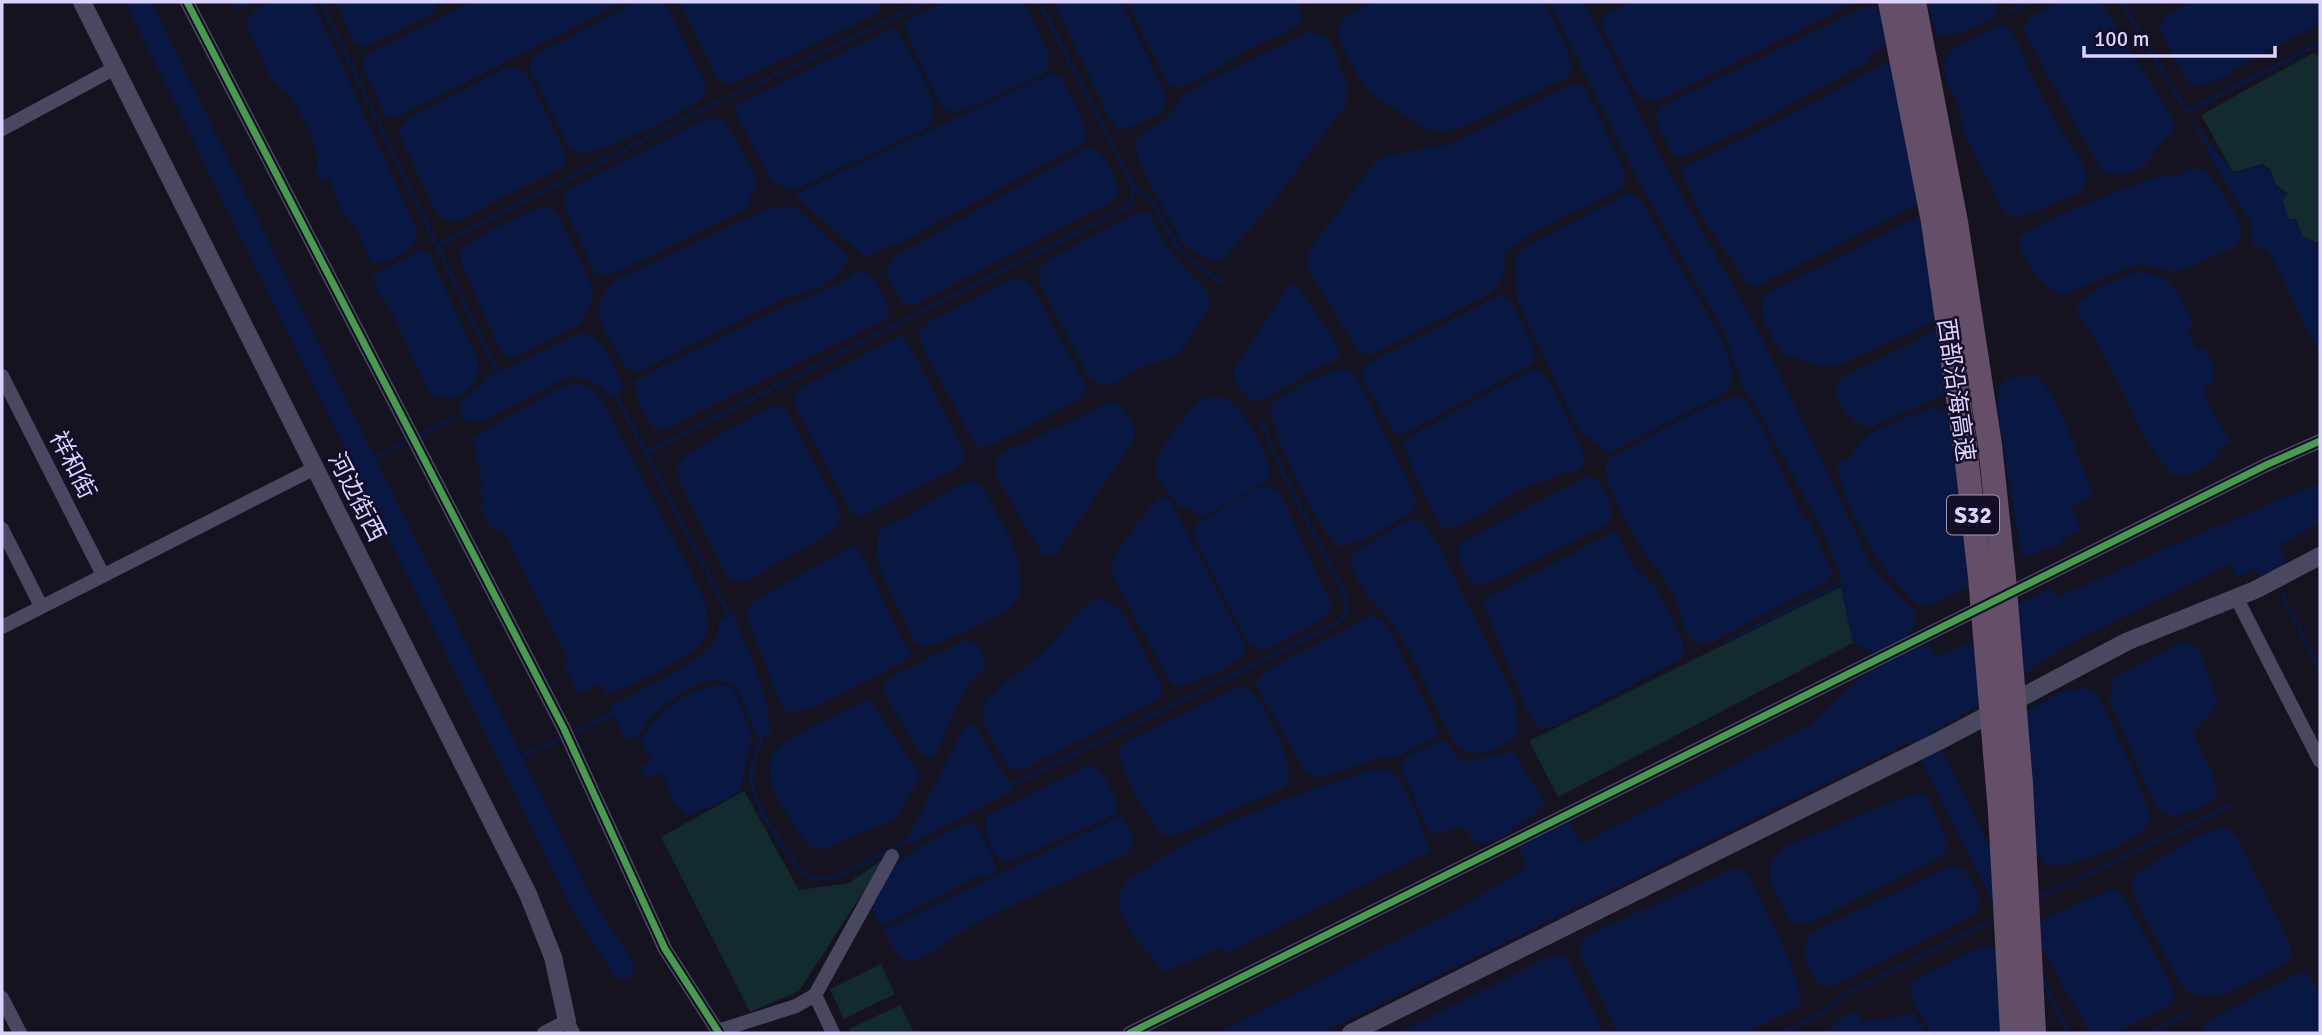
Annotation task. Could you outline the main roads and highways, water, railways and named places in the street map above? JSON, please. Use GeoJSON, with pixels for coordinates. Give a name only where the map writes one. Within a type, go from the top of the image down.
{"type":"FeatureCollection","features":[{"type":"Feature","properties":{"kind":"highway","name":"西部沿海高速"},"geometry":{"type":"LineString","coordinates":[[1890,2],[1933,222],[1969,481],[1999,798],[2012,1033]]}},
{"type":"Feature","properties":{"kind":"highway","name":"西部沿海高速"},"geometry":{"type":"LineString","coordinates":[[1914,2],[1956,222],[1991,458],[2021,784],[2034,1033]]}},
{"type":"Feature","properties":{"kind":"water"},"geometry":{"type":"Polygon","coordinates":[[[270,2],[313,2],[416,228],[414,243],[410,249],[396,257],[372,264],[358,232],[341,210],[330,178],[319,182],[316,172],[318,159],[311,133],[290,95],[271,79],[245,22],[255,10],[270,2]]]}},
{"type":"Feature","properties":{"kind":"water"},"geometry":{"type":"Polygon","coordinates":[[[335,2],[435,2],[436,7],[430,15],[363,48],[354,41],[335,2]]]}},
{"type":"Feature","properties":{"kind":"water"},"geometry":{"type":"Polygon","coordinates":[[[471,2],[623,2],[396,118],[386,117],[365,72],[363,64],[366,55],[471,2]]]}},
{"type":"Feature","properties":{"kind":"water"},"geometry":{"type":"Polygon","coordinates":[[[635,2],[665,2],[705,83],[705,93],[680,112],[627,138],[596,151],[586,153],[572,150],[530,69],[531,58],[635,2]]]}},
{"type":"Feature","properties":{"kind":"water"},"geometry":{"type":"Polygon","coordinates":[[[680,2],[881,2],[877,14],[738,81],[726,84],[716,77],[680,2]]]}},
{"type":"Feature","properties":{"kind":"water"},"geometry":{"type":"Polygon","coordinates":[[[944,2],[1025,2],[1049,56],[1047,70],[1042,75],[968,109],[958,112],[945,110],[939,104],[903,23],[944,2]]]}},
{"type":"Feature","properties":{"kind":"water"},"geometry":{"type":"Polygon","coordinates":[[[1057,2],[1122,2],[1165,94],[1164,106],[1159,113],[1129,127],[1120,129],[1115,126],[1055,5],[1057,2]]]}},
{"type":"Feature","properties":{"kind":"water"},"geometry":{"type":"Polygon","coordinates":[[[1127,2],[1299,2],[1302,19],[1289,31],[1175,88],[1167,82],[1127,2]]]}},
{"type":"Feature","properties":{"kind":"water"},"geometry":{"type":"Polygon","coordinates":[[[1372,2],[1545,2],[1568,52],[1571,70],[1566,78],[1459,129],[1425,129],[1371,94],[1359,78],[1341,43],[1338,33],[1340,21],[1372,2]]]}},
{"type":"Feature","properties":{"kind":"water"},"geometry":{"type":"Polygon","coordinates":[[[1549,2],[1584,2],[1669,173],[1753,321],[1870,565],[1915,612],[1916,624],[1909,632],[1916,650],[1930,644],[1936,658],[1982,637],[1978,622],[2051,588],[2056,598],[2320,483],[2320,523],[2278,546],[2289,570],[2263,584],[2255,568],[2237,577],[2230,564],[2063,647],[1956,719],[1321,1033],[1218,1033],[1458,909],[1526,868],[1518,843],[1569,820],[1581,844],[1811,725],[1862,675],[1875,669],[1868,651],[1853,643],[1841,587],[1842,580],[1826,538],[1759,410],[1742,387],[1725,333],[1640,184],[1549,2]]]}},
{"type":"Feature","properties":{"kind":"water"},"geometry":{"type":"Polygon","coordinates":[[[1632,2],[1855,2],[1662,99],[1651,101],[1636,93],[1602,27],[1608,14],[1632,2]]]}},
{"type":"Feature","properties":{"kind":"water"},"geometry":{"type":"Polygon","coordinates":[[[1928,2],[1996,2],[1997,8],[1992,17],[1978,26],[1942,35],[1936,34],[1928,2]]]}},
{"type":"Feature","properties":{"kind":"water"},"geometry":{"type":"Polygon","coordinates":[[[2060,2],[2100,2],[2173,119],[2170,134],[2147,163],[2139,168],[2115,174],[2099,167],[2027,37],[2024,30],[2029,17],[2060,2]]]}},
{"type":"Feature","properties":{"kind":"water"},"geometry":{"type":"Polygon","coordinates":[[[2193,2],[2320,2],[2320,24],[2232,70],[2228,76],[2197,86],[2186,79],[2158,26],[2166,16],[2193,2]]]}},
{"type":"Feature","properties":{"kind":"water"},"geometry":{"type":"Polygon","coordinates":[[[1875,6],[1893,42],[1871,53],[1868,62],[1745,129],[1683,157],[1673,154],[1658,124],[1660,107],[1862,8],[1875,6]]]}},
{"type":"Feature","properties":{"kind":"water"},"geometry":{"type":"Polygon","coordinates":[[[1999,25],[2010,29],[2023,53],[2031,77],[2068,143],[2078,154],[2087,177],[2084,188],[2076,195],[2022,216],[2012,216],[2004,211],[1964,133],[1956,97],[1947,84],[1943,64],[1952,49],[1999,25]]]}},
{"type":"Feature","properties":{"kind":"water"},"geometry":{"type":"Polygon","coordinates":[[[894,28],[913,58],[932,99],[934,110],[930,124],[792,191],[771,180],[739,120],[735,108],[737,104],[894,28]]]}},
{"type":"Feature","properties":{"kind":"water"},"geometry":{"type":"Polygon","coordinates":[[[1308,32],[1325,37],[1334,49],[1348,88],[1345,105],[1273,202],[1228,254],[1222,259],[1209,261],[1182,243],[1140,164],[1135,143],[1139,137],[1172,114],[1185,94],[1206,81],[1308,32]]]}},
{"type":"Feature","properties":{"kind":"water"},"geometry":{"type":"Polygon","coordinates":[[[1897,57],[1927,200],[1757,286],[1747,283],[1704,220],[1680,169],[1799,110],[1897,57]]]}},
{"type":"Feature","properties":{"kind":"water"},"geometry":{"type":"Polygon","coordinates":[[[513,67],[526,73],[565,152],[564,166],[455,222],[442,219],[436,212],[399,129],[408,119],[505,68],[513,67]]]}},
{"type":"Feature","properties":{"kind":"water"},"geometry":{"type":"Polygon","coordinates":[[[1050,74],[1061,78],[1078,110],[1085,129],[1084,143],[894,246],[889,245],[867,258],[799,201],[797,195],[801,191],[1050,74]]]}},
{"type":"Feature","properties":{"kind":"water"},"geometry":{"type":"Polygon","coordinates":[[[1578,84],[1586,90],[1624,170],[1623,188],[1534,232],[1505,252],[1501,280],[1491,293],[1377,352],[1368,355],[1359,352],[1308,270],[1307,256],[1374,163],[1387,156],[1447,145],[1566,87],[1578,84]]]}},
{"type":"Feature","properties":{"kind":"water"},"geometry":{"type":"Polygon","coordinates":[[[2187,112],[2233,173],[2263,165],[2270,170],[2275,186],[2287,194],[2281,200],[2289,219],[2296,220],[2302,237],[2320,245],[2320,353],[2268,250],[2253,246],[2250,220],[2224,181],[2187,112]]]}},
{"type":"Feature","properties":{"kind":"water"},"geometry":{"type":"Polygon","coordinates":[[[708,118],[722,119],[754,172],[757,188],[749,197],[748,208],[615,273],[596,274],[566,211],[563,196],[572,187],[708,118]]]}},
{"type":"Feature","properties":{"kind":"water"},"geometry":{"type":"Polygon","coordinates":[[[1092,148],[1105,161],[1115,180],[1119,192],[1114,200],[914,305],[903,303],[887,274],[889,263],[894,257],[1084,149],[1092,148]]]}},
{"type":"Feature","properties":{"kind":"water"},"geometry":{"type":"Polygon","coordinates":[[[2191,168],[2205,170],[2232,208],[2241,234],[2235,247],[2181,270],[2169,271],[2141,265],[2113,273],[2064,295],[2041,281],[2023,254],[2019,237],[2055,217],[2126,188],[2162,176],[2177,176],[2191,168]]]}},
{"type":"Feature","properties":{"kind":"water"},"geometry":{"type":"Polygon","coordinates":[[[1630,193],[1639,198],[1717,330],[1730,362],[1732,382],[1725,393],[1609,453],[1575,424],[1517,299],[1515,261],[1516,255],[1527,246],[1630,193]]]}},
{"type":"Feature","properties":{"kind":"water"},"geometry":{"type":"Polygon","coordinates":[[[787,206],[797,209],[849,257],[836,277],[817,289],[780,300],[647,368],[635,370],[622,362],[605,332],[600,313],[603,295],[609,286],[619,278],[765,210],[787,206]]]}},
{"type":"Feature","properties":{"kind":"water"},"geometry":{"type":"Polygon","coordinates":[[[548,207],[558,215],[585,270],[591,284],[591,303],[581,324],[511,359],[501,351],[463,268],[460,253],[474,240],[500,226],[548,207]]]}},
{"type":"Feature","properties":{"kind":"water"},"geometry":{"type":"Polygon","coordinates":[[[1145,211],[1149,213],[1169,250],[1209,294],[1210,307],[1177,356],[1140,367],[1118,382],[1102,386],[1089,378],[1040,283],[1038,269],[1048,260],[1134,214],[1145,211]]]}},
{"type":"Feature","properties":{"kind":"water"},"geometry":{"type":"Polygon","coordinates":[[[1923,214],[1936,316],[1929,324],[1836,366],[1820,366],[1783,354],[1770,334],[1764,317],[1764,295],[1923,214]]]}},
{"type":"Feature","properties":{"kind":"water"},"geometry":{"type":"Polygon","coordinates":[[[422,249],[429,254],[478,360],[476,379],[457,397],[439,398],[430,394],[386,300],[380,299],[372,276],[422,249]]]}},
{"type":"Feature","properties":{"kind":"water"},"geometry":{"type":"Polygon","coordinates":[[[861,270],[871,277],[883,295],[889,313],[885,320],[664,429],[655,429],[650,424],[641,406],[634,381],[777,310],[843,282],[854,272],[861,270]]]}},
{"type":"Feature","properties":{"kind":"water"},"geometry":{"type":"Polygon","coordinates":[[[2137,272],[2160,277],[2174,288],[2194,326],[2187,329],[2197,351],[2204,347],[2214,368],[2213,384],[2205,389],[2206,401],[2230,441],[2217,449],[2218,458],[2183,476],[2171,474],[2141,432],[2117,379],[2079,313],[2077,304],[2088,295],[2137,272]]]}},
{"type":"Feature","properties":{"kind":"water"},"geometry":{"type":"Polygon","coordinates":[[[1017,278],[1029,284],[1039,299],[1085,384],[1085,392],[1075,402],[993,444],[977,448],[923,348],[919,332],[928,323],[1010,279],[1017,278]]]}},
{"type":"Feature","properties":{"kind":"water"},"geometry":{"type":"Polygon","coordinates":[[[1293,284],[1301,290],[1337,344],[1339,359],[1319,367],[1265,399],[1251,400],[1238,387],[1233,371],[1285,290],[1293,284]]]}},
{"type":"Feature","properties":{"kind":"water"},"geometry":{"type":"Polygon","coordinates":[[[1498,296],[1511,301],[1533,349],[1534,363],[1402,435],[1395,434],[1365,383],[1364,366],[1498,296]]]}},
{"type":"Feature","properties":{"kind":"water"},"geometry":{"type":"Polygon","coordinates":[[[1943,327],[1952,391],[1871,427],[1857,422],[1844,410],[1837,395],[1838,380],[1943,327]]]}},
{"type":"Feature","properties":{"kind":"water"},"geometry":{"type":"Polygon","coordinates":[[[585,333],[605,349],[624,389],[610,396],[591,381],[567,377],[481,422],[465,421],[460,408],[462,400],[480,387],[486,378],[573,336],[585,333]]]}},
{"type":"Feature","properties":{"kind":"water"},"geometry":{"type":"Polygon","coordinates":[[[899,336],[908,343],[962,446],[965,459],[957,468],[865,515],[856,515],[851,512],[797,410],[794,396],[802,387],[899,336]]]}},
{"type":"Feature","properties":{"kind":"water"},"geometry":{"type":"Polygon","coordinates":[[[1344,370],[1351,371],[1356,376],[1413,491],[1416,506],[1409,515],[1358,543],[1355,540],[1341,547],[1322,526],[1310,506],[1279,438],[1270,408],[1283,396],[1304,384],[1344,370]]]}},
{"type":"Feature","properties":{"kind":"water"},"geometry":{"type":"Polygon","coordinates":[[[1531,370],[1538,370],[1548,378],[1583,452],[1584,465],[1525,487],[1464,524],[1446,529],[1428,502],[1404,443],[1412,435],[1531,370]]]}},
{"type":"Feature","properties":{"kind":"water"},"geometry":{"type":"Polygon","coordinates":[[[2033,375],[2050,393],[2059,410],[2093,495],[2072,505],[2081,530],[2061,539],[2062,543],[2024,558],[2018,537],[1997,409],[1998,392],[2005,379],[2033,375]]]}},
{"type":"Feature","properties":{"kind":"water"},"geometry":{"type":"Polygon","coordinates":[[[579,384],[592,388],[602,399],[701,593],[708,621],[705,637],[689,654],[660,671],[605,695],[602,684],[578,694],[564,664],[568,660],[503,531],[491,530],[479,504],[485,502],[479,487],[484,484],[472,438],[553,391],[566,385],[579,384]]]}},
{"type":"Feature","properties":{"kind":"water"},"geometry":{"type":"Polygon","coordinates":[[[1741,397],[1759,421],[1799,509],[1812,526],[1832,574],[1828,581],[1713,641],[1697,644],[1687,633],[1674,596],[1624,518],[1608,483],[1606,466],[1612,457],[1676,422],[1713,404],[1741,397]]]}},
{"type":"Feature","properties":{"kind":"water"},"geometry":{"type":"Polygon","coordinates":[[[1201,399],[1226,399],[1237,408],[1264,451],[1269,473],[1268,480],[1199,517],[1193,509],[1180,508],[1155,474],[1159,455],[1165,445],[1201,399]]]}},
{"type":"Feature","properties":{"kind":"water"},"geometry":{"type":"Polygon","coordinates":[[[1115,402],[1132,424],[1134,440],[1056,554],[1042,554],[998,479],[995,463],[1001,454],[1115,402]]]}},
{"type":"Feature","properties":{"kind":"water"},"geometry":{"type":"Polygon","coordinates":[[[772,406],[786,410],[838,507],[840,521],[835,530],[751,579],[736,582],[726,575],[679,480],[677,465],[687,454],[772,406]]]}},
{"type":"Feature","properties":{"kind":"water"},"geometry":{"type":"Polygon","coordinates":[[[1933,407],[1941,411],[1954,407],[1974,585],[1926,607],[1918,605],[1902,589],[1873,550],[1844,494],[1838,468],[1840,459],[1849,460],[1861,441],[1872,432],[1933,407]]]}},
{"type":"Feature","properties":{"kind":"water"},"geometry":{"type":"Polygon","coordinates":[[[1586,477],[1598,483],[1607,495],[1611,510],[1608,524],[1489,583],[1478,585],[1469,578],[1461,561],[1460,543],[1586,477]]]}},
{"type":"Feature","properties":{"kind":"water"},"geometry":{"type":"Polygon","coordinates":[[[974,481],[983,487],[1013,546],[1021,580],[1019,594],[1011,606],[984,623],[934,645],[920,645],[915,642],[879,567],[877,533],[960,485],[974,481]]]}},
{"type":"Feature","properties":{"kind":"water"},"geometry":{"type":"Polygon","coordinates":[[[1271,486],[1280,493],[1331,605],[1326,617],[1272,647],[1258,650],[1249,644],[1196,542],[1194,530],[1199,522],[1259,487],[1271,486]]]}},
{"type":"Feature","properties":{"kind":"water"},"geometry":{"type":"Polygon","coordinates":[[[1161,497],[1171,502],[1247,648],[1244,654],[1227,666],[1205,678],[1177,687],[1170,682],[1112,570],[1113,560],[1122,545],[1161,497]]]}},
{"type":"Feature","properties":{"kind":"water"},"geometry":{"type":"Polygon","coordinates":[[[1412,520],[1421,521],[1431,532],[1511,691],[1517,710],[1518,732],[1498,748],[1471,753],[1456,746],[1405,643],[1355,575],[1352,556],[1356,551],[1412,520]]]}},
{"type":"Feature","properties":{"kind":"water"},"geometry":{"type":"Polygon","coordinates":[[[1616,531],[1635,569],[1656,587],[1682,638],[1684,653],[1681,659],[1557,725],[1540,727],[1529,715],[1483,603],[1489,596],[1616,531]]]}},
{"type":"Feature","properties":{"kind":"water"},"geometry":{"type":"Polygon","coordinates":[[[854,545],[863,556],[911,654],[900,663],[828,701],[791,712],[780,702],[747,618],[746,609],[757,599],[854,545]]]}},
{"type":"Feature","properties":{"kind":"water"},"geometry":{"type":"Polygon","coordinates":[[[1100,598],[1116,606],[1126,617],[1161,684],[1161,698],[1023,770],[1010,768],[987,730],[983,706],[1047,648],[1081,609],[1100,598]]]}},
{"type":"Feature","properties":{"kind":"water"},"geometry":{"type":"Polygon","coordinates":[[[733,614],[762,690],[770,737],[756,736],[743,702],[733,686],[721,681],[708,681],[679,694],[642,728],[635,738],[625,739],[610,706],[703,654],[715,640],[719,620],[733,614]]]}},
{"type":"Feature","properties":{"kind":"water"},"geometry":{"type":"Polygon","coordinates":[[[1375,616],[1391,632],[1440,734],[1397,757],[1376,759],[1322,778],[1305,772],[1255,683],[1269,669],[1375,616]]]}},
{"type":"Feature","properties":{"kind":"water"},"geometry":{"type":"Polygon","coordinates":[[[966,640],[975,642],[984,656],[986,666],[959,700],[936,755],[927,757],[922,754],[888,701],[882,686],[888,679],[966,640]]]}},
{"type":"Feature","properties":{"kind":"water"},"geometry":{"type":"Polygon","coordinates":[[[2191,643],[2198,649],[2217,700],[2214,710],[2198,725],[2193,735],[2213,775],[2217,794],[2202,806],[2168,816],[2156,807],[2109,700],[2114,690],[2111,679],[2179,644],[2191,643]]]}},
{"type":"Feature","properties":{"kind":"water"},"geometry":{"type":"Polygon","coordinates":[[[719,685],[728,686],[735,692],[752,736],[740,791],[720,803],[687,816],[673,803],[663,773],[643,777],[641,766],[652,761],[641,740],[664,711],[695,691],[719,685]]]}},
{"type":"Feature","properties":{"kind":"water"},"geometry":{"type":"Polygon","coordinates":[[[1244,687],[1258,701],[1273,726],[1285,754],[1288,781],[1281,789],[1180,833],[1171,836],[1160,833],[1125,771],[1121,762],[1121,747],[1127,741],[1230,690],[1244,687]]]}},
{"type":"Feature","properties":{"kind":"water"},"geometry":{"type":"Polygon","coordinates":[[[2084,688],[2092,690],[2099,697],[2137,779],[2151,818],[2135,836],[2105,852],[2073,863],[2047,865],[2035,852],[2021,714],[2061,692],[2084,688]]]}},
{"type":"Feature","properties":{"kind":"water"},"geometry":{"type":"Polygon","coordinates":[[[869,699],[921,776],[896,818],[828,847],[814,849],[808,845],[775,792],[770,772],[772,756],[781,746],[804,731],[869,699]]]}},
{"type":"Feature","properties":{"kind":"water"},"geometry":{"type":"Polygon","coordinates":[[[971,724],[975,726],[1014,790],[911,844],[907,839],[964,728],[971,724]]]}},
{"type":"Feature","properties":{"kind":"water"},"geometry":{"type":"Polygon","coordinates":[[[1438,741],[1444,741],[1465,761],[1514,752],[1545,805],[1494,841],[1478,843],[1464,827],[1430,834],[1401,764],[1409,755],[1438,741]]]}},
{"type":"Feature","properties":{"kind":"water"},"geometry":{"type":"Polygon","coordinates":[[[1090,765],[1105,777],[1112,791],[1117,810],[1114,815],[1007,863],[1002,861],[993,850],[987,835],[987,815],[1090,765]]]}},
{"type":"Feature","properties":{"kind":"water"},"geometry":{"type":"Polygon","coordinates":[[[1388,769],[1395,774],[1408,793],[1430,851],[1227,953],[1222,947],[1165,972],[1128,927],[1119,902],[1121,890],[1129,879],[1186,843],[1232,821],[1310,790],[1369,771],[1388,769]]]}},
{"type":"Feature","properties":{"kind":"water"},"geometry":{"type":"Polygon","coordinates":[[[1914,793],[1925,795],[1929,799],[1947,842],[1945,855],[1808,924],[1790,920],[1771,882],[1771,864],[1776,855],[1786,846],[1914,793]]]}},
{"type":"Feature","properties":{"kind":"water"},"geometry":{"type":"Polygon","coordinates":[[[1120,816],[1132,838],[1128,853],[981,921],[918,959],[904,960],[895,951],[884,929],[1120,816]]]}},
{"type":"Feature","properties":{"kind":"water"},"geometry":{"type":"Polygon","coordinates":[[[972,821],[993,857],[995,871],[991,877],[977,876],[882,926],[872,909],[893,868],[912,852],[972,821]]]}},
{"type":"Feature","properties":{"kind":"water"},"geometry":{"type":"Polygon","coordinates":[[[2218,829],[2228,829],[2237,836],[2287,937],[2292,954],[2287,962],[2279,967],[2232,991],[2201,996],[2181,985],[2137,904],[2131,882],[2137,873],[2193,839],[2218,829]]]}},
{"type":"Feature","properties":{"kind":"water"},"geometry":{"type":"Polygon","coordinates":[[[1951,866],[1964,869],[1975,887],[1980,902],[1975,914],[1834,986],[1826,986],[1813,976],[1805,958],[1806,940],[1811,933],[1951,866]]]}},
{"type":"Feature","properties":{"kind":"water"},"geometry":{"type":"Polygon","coordinates":[[[1731,870],[1741,870],[1749,876],[1789,960],[1800,1005],[1746,1033],[1618,1033],[1583,961],[1580,950],[1582,941],[1588,935],[1731,870]]]}},
{"type":"Feature","properties":{"kind":"water"},"geometry":{"type":"Polygon","coordinates":[[[2113,889],[2121,892],[2171,984],[2175,998],[2169,1005],[2116,1033],[2090,1033],[2043,949],[2040,925],[2047,917],[2113,889]]]}},
{"type":"Feature","properties":{"kind":"water"},"geometry":{"type":"Polygon","coordinates":[[[1982,946],[1995,949],[2001,954],[2023,1033],[1931,1033],[1914,1001],[1911,987],[1913,981],[1982,946]]]}},
{"type":"Feature","properties":{"kind":"water"},"geometry":{"type":"Polygon","coordinates":[[[1561,954],[1567,959],[1604,1033],[1398,1033],[1551,956],[1561,954]]]}},
{"type":"Feature","properties":{"kind":"water"},"geometry":{"type":"Polygon","coordinates":[[[2306,972],[2320,994],[2320,1033],[2202,1033],[2204,1023],[2299,973],[2306,972]]]}},
{"type":"Feature","properties":{"kind":"water"},"geometry":{"type":"Polygon","coordinates":[[[1856,1012],[1863,1022],[1913,1014],[1927,1033],[1827,1033],[1842,1017],[1856,1012]]]}},
{"type":"Feature","properties":{"kind":"waterway"},"geometry":{"type":"LineString","coordinates":[[138,2],[583,906],[623,968]]}},
{"type":"Feature","properties":{"kind":"waterway"},"geometry":{"type":"LineString","coordinates":[[233,2],[236,8],[249,2]]}},
{"type":"Feature","properties":{"kind":"waterway"},"geometry":{"type":"LineString","coordinates":[[321,2],[499,376]]}},
{"type":"Feature","properties":{"kind":"waterway"},"geometry":{"type":"LineString","coordinates":[[437,246],[708,107],[927,2]]}},
{"type":"Feature","properties":{"kind":"waterway"},"geometry":{"type":"LineString","coordinates":[[646,453],[1126,207],[1132,201],[1133,185],[1039,2]]}},
{"type":"Feature","properties":{"kind":"waterway"},"geometry":{"type":"LineString","coordinates":[[2008,12],[2030,2]]}},
{"type":"Feature","properties":{"kind":"waterway"},"geometry":{"type":"LineString","coordinates":[[2121,2],[2187,112],[2320,43]]}},
{"type":"Feature","properties":{"kind":"waterway"},"geometry":{"type":"LineString","coordinates":[[1133,185],[1143,192],[1156,208],[1182,252],[1222,283]]}},
{"type":"Feature","properties":{"kind":"waterway"},"geometry":{"type":"LineString","coordinates":[[614,392],[731,618]]}},
{"type":"Feature","properties":{"kind":"waterway"},"geometry":{"type":"LineString","coordinates":[[417,437],[466,412]]}},
{"type":"Feature","properties":{"kind":"waterway"},"geometry":{"type":"LineString","coordinates":[[1009,786],[1337,623],[1343,616],[1346,604],[1343,591],[1284,475],[1261,421]]}},
{"type":"Feature","properties":{"kind":"waterway"},"geometry":{"type":"LineString","coordinates":[[365,463],[410,440]]}},
{"type":"Feature","properties":{"kind":"waterway"},"geometry":{"type":"LineString","coordinates":[[1726,642],[1846,581]]}},
{"type":"Feature","properties":{"kind":"waterway"},"geometry":{"type":"LineString","coordinates":[[2282,594],[2320,670]]}},
{"type":"Feature","properties":{"kind":"waterway"},"geometry":{"type":"LineString","coordinates":[[571,733],[615,713]]}},
{"type":"Feature","properties":{"kind":"waterway"},"geometry":{"type":"LineString","coordinates":[[1917,726],[2005,902]]}},
{"type":"Feature","properties":{"kind":"waterway"},"geometry":{"type":"LineString","coordinates":[[763,732],[754,758],[754,794],[773,831],[803,874],[814,879],[837,877],[911,839]]}},
{"type":"Feature","properties":{"kind":"waterway"},"geometry":{"type":"LineString","coordinates":[[512,761],[564,737]]}},
{"type":"Feature","properties":{"kind":"waterway"},"geometry":{"type":"LineString","coordinates":[[2037,899],[2229,806]]}},
{"type":"Feature","properties":{"kind":"waterway"},"geometry":{"type":"LineString","coordinates":[[1781,1033],[1820,1015],[1839,998],[1995,919]]}},
{"type":"Feature","properties":{"kind":"waterway"},"geometry":{"type":"LineString","coordinates":[[2043,980],[2068,1033]]}},
{"type":"Feature","properties":{"kind":"waterway"},"geometry":{"type":"LineString","coordinates":[[2149,1033],[2190,1012]]}}]}
